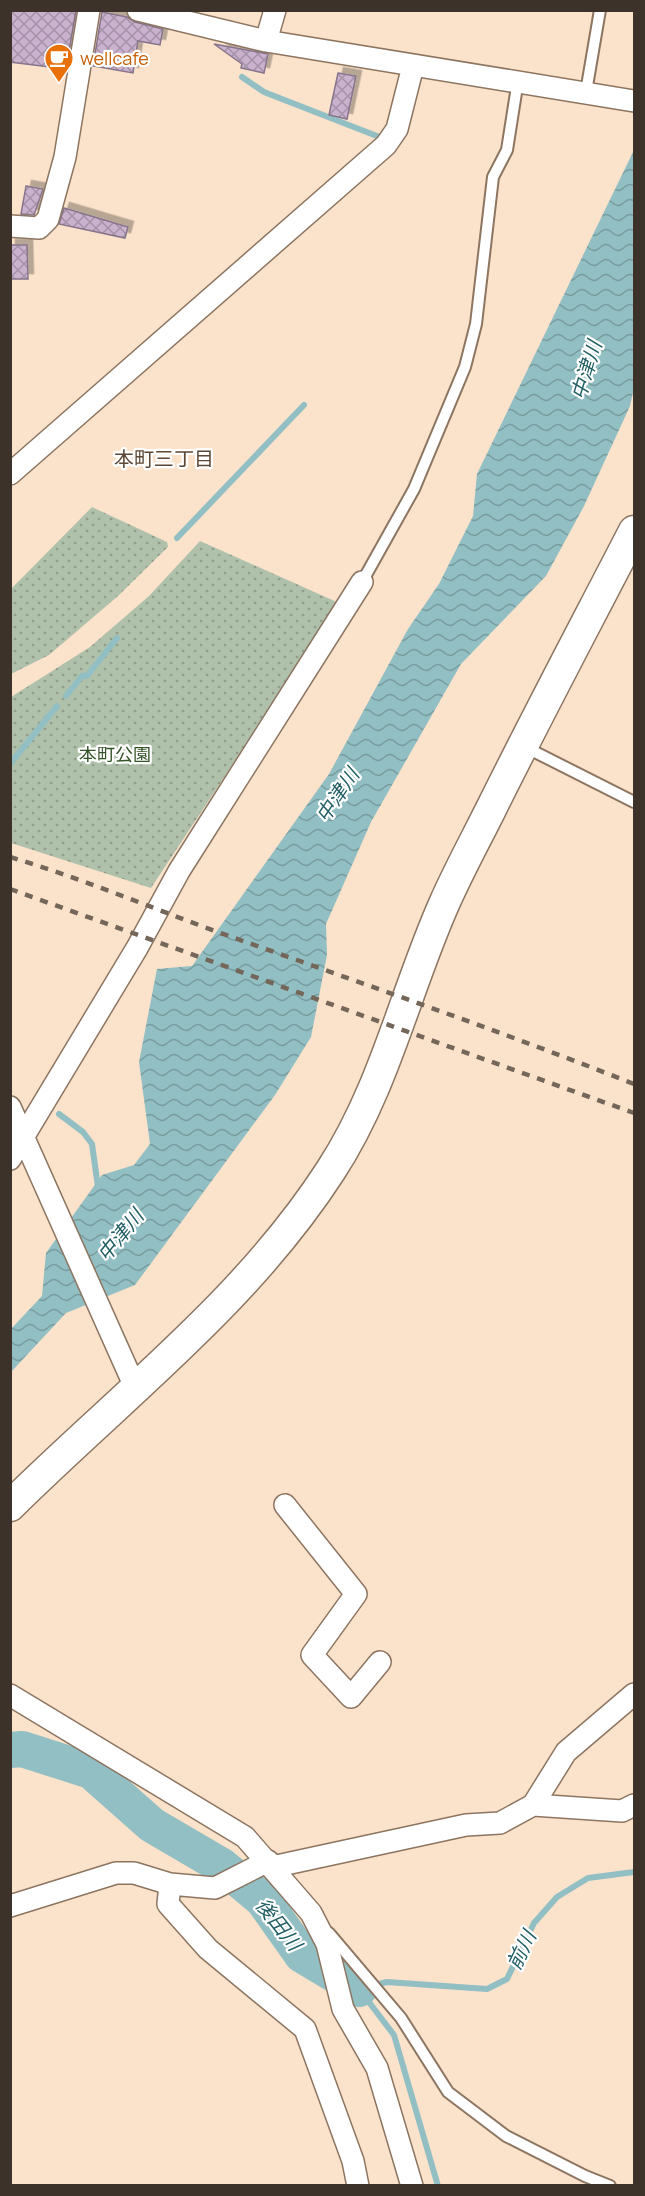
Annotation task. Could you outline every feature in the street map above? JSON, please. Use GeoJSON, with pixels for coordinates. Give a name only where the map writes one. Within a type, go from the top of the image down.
{"type":"FeatureCollection","features":[{"type":"Feature","properties":{"kind":"street"},"geometry":{"type":"LineString","coordinates":[[10,226],[39,228],[48,219],[65,157],[89,10]]}},
{"type":"Feature","properties":{"kind":"street"},"geometry":{"type":"LineString","coordinates":[[138,10],[266,40],[634,101]]}},
{"type":"Feature","properties":{"kind":"street"},"geometry":{"type":"LineString","coordinates":[[266,40],[275,10]]}},
{"type":"Feature","properties":{"kind":"street"},"geometry":{"type":"LineString","coordinates":[[10,474],[386,145],[397,129],[413,66]]}},
{"type":"Feature","properties":{"kind":"street"},"geometry":{"type":"LineString","coordinates":[[10,1506],[129,1375],[201,1328],[255,1271],[335,1165],[380,1075],[445,902],[522,746],[634,531]]}},
{"type":"Feature","properties":{"kind":"street"},"geometry":{"type":"LineString","coordinates":[[10,1159],[137,948],[179,871],[362,582]]}},
{"type":"Feature","properties":{"kind":"street"},"geometry":{"type":"LineString","coordinates":[[10,1107],[129,1375]]}},
{"type":"Feature","properties":{"kind":"street"},"geometry":{"type":"LineString","coordinates":[[285,1505],[357,1594],[312,1655],[351,1697],[380,1662]]}},
{"type":"Feature","properties":{"kind":"street"},"geometry":{"type":"LineString","coordinates":[[10,1906],[116,1873],[134,1873],[170,1884],[215,1888],[266,1865],[466,1825],[500,1823],[533,1805],[566,1752],[634,1694]]}},
{"type":"Feature","properties":{"kind":"street"},"geometry":{"type":"LineString","coordinates":[[10,1695],[245,1837],[266,1865],[311,1913],[327,1944],[343,2009],[377,2068],[412,2186]]}},
{"type":"Feature","properties":{"kind":"street"},"geometry":{"type":"LineString","coordinates":[[533,1805],[622,1811],[634,1805]]}},
{"type":"Feature","properties":{"kind":"street"},"geometry":{"type":"LineString","coordinates":[[170,1884],[168,1904],[208,1949],[305,2029],[353,2161],[358,2186]]}},
{"type":"Feature","properties":{"kind":"lane"},"geometry":{"type":"LineString","coordinates":[[586,92],[600,10]]}},
{"type":"Feature","properties":{"kind":"lane"},"geometry":{"type":"LineString","coordinates":[[362,582],[414,489],[465,367],[476,324],[493,177],[507,150],[518,80]]}},
{"type":"Feature","properties":{"kind":"lane"},"geometry":{"type":"LineString","coordinates":[[522,746],[634,802]]}},
{"type":"Feature","properties":{"kind":"lane"},"geometry":{"type":"LineString","coordinates":[[311,1913],[390,2003],[448,2092],[506,2136],[585,2176],[610,2186]]}},
{"type":"Feature","properties":{"kind":"green space"},"geometry":{"type":"Polygon","coordinates":[[[92,507],[167,542],[168,547],[118,596],[49,655],[11,674],[11,589],[92,507]]]}},
{"type":"Feature","properties":{"kind":"green space","name":"本町公園"},"geometry":{"type":"Polygon","coordinates":[[[200,541],[339,603],[151,888],[11,843],[11,697],[90,647],[149,596],[200,541]]]}},
{"type":"Feature","properties":{"kind":"water","name":"中津川"},"geometry":{"type":"Polygon","coordinates":[[[634,150],[634,388],[630,406],[584,506],[546,576],[461,664],[371,822],[326,924],[327,955],[311,1037],[275,1095],[135,1285],[66,1313],[11,1372],[10,1330],[42,1296],[46,1253],[102,1175],[134,1165],[150,1144],[139,1062],[157,969],[192,966],[329,774],[408,629],[439,584],[473,516],[477,474],[634,150]]]}},
{"type":"Feature","properties":{"kind":"building"},"geometry":{"type":"Polygon","coordinates":[[[10,10],[76,10],[66,69],[10,62],[10,10]]]}},
{"type":"Feature","properties":{"kind":"building"},"geometry":{"type":"Polygon","coordinates":[[[102,12],[127,17],[135,22],[163,29],[160,45],[138,41],[133,73],[93,66],[102,12]]]}},
{"type":"Feature","properties":{"kind":"building"},"geometry":{"type":"Polygon","coordinates":[[[214,44],[268,54],[264,73],[241,68],[242,64],[214,44]]]}},
{"type":"Feature","properties":{"kind":"building"},"geometry":{"type":"Polygon","coordinates":[[[338,73],[356,76],[347,119],[329,115],[338,73]]]}},
{"type":"Feature","properties":{"kind":"building"},"geometry":{"type":"Polygon","coordinates":[[[26,186],[43,189],[34,215],[21,214],[26,186]]]}},
{"type":"Feature","properties":{"kind":"building"},"geometry":{"type":"Polygon","coordinates":[[[64,208],[128,227],[125,238],[59,224],[64,208]]]}},
{"type":"Feature","properties":{"kind":"building"},"geometry":{"type":"Polygon","coordinates":[[[10,245],[27,245],[28,279],[10,279],[10,245]]]}},
{"type":"Feature","properties":{"kind":"waterway"},"geometry":{"type":"LineString","coordinates":[[242,77],[264,92],[382,138]]}},
{"type":"Feature","properties":{"kind":"waterway"},"geometry":{"type":"LineString","coordinates":[[177,538],[304,405]]}},
{"type":"Feature","properties":{"kind":"waterway"},"geometry":{"type":"LineString","coordinates":[[66,696],[82,676],[87,676],[117,638]]}},
{"type":"Feature","properties":{"kind":"waterway"},"geometry":{"type":"LineString","coordinates":[[10,764],[57,706]]}},
{"type":"Feature","properties":{"kind":"waterway"},"geometry":{"type":"LineString","coordinates":[[59,1114],[83,1132],[92,1144],[98,1187]]}},
{"type":"Feature","properties":{"kind":"waterway","name":"後田川"},"geometry":{"type":"LineString","coordinates":[[10,1750],[22,1749],[91,1771],[152,1825],[222,1866],[263,1900],[302,1955],[359,1989]]}},
{"type":"Feature","properties":{"kind":"waterway","name":"前川"},"geometry":{"type":"LineString","coordinates":[[438,2186],[394,2035],[359,1989],[387,1982],[487,1989],[507,1979],[534,1923],[557,1897],[588,1878],[634,1872]]}},
{"type":"Feature","properties":{"kind":"railway"},"geometry":{"type":"LineString","coordinates":[[10,857],[483,1027],[634,1084]]}},
{"type":"Feature","properties":{"kind":"railway"},"geometry":{"type":"LineString","coordinates":[[10,889],[634,1113]]}},
{"type":"Feature","properties":{"kind":"place","name":"wellcafe"},"geometry":{"type":"Point","coordinates":[59,84]}},
{"type":"Feature","properties":{"kind":"district","name":"本町三丁目"},"geometry":{"type":"Point","coordinates":[164,458]}}]}
